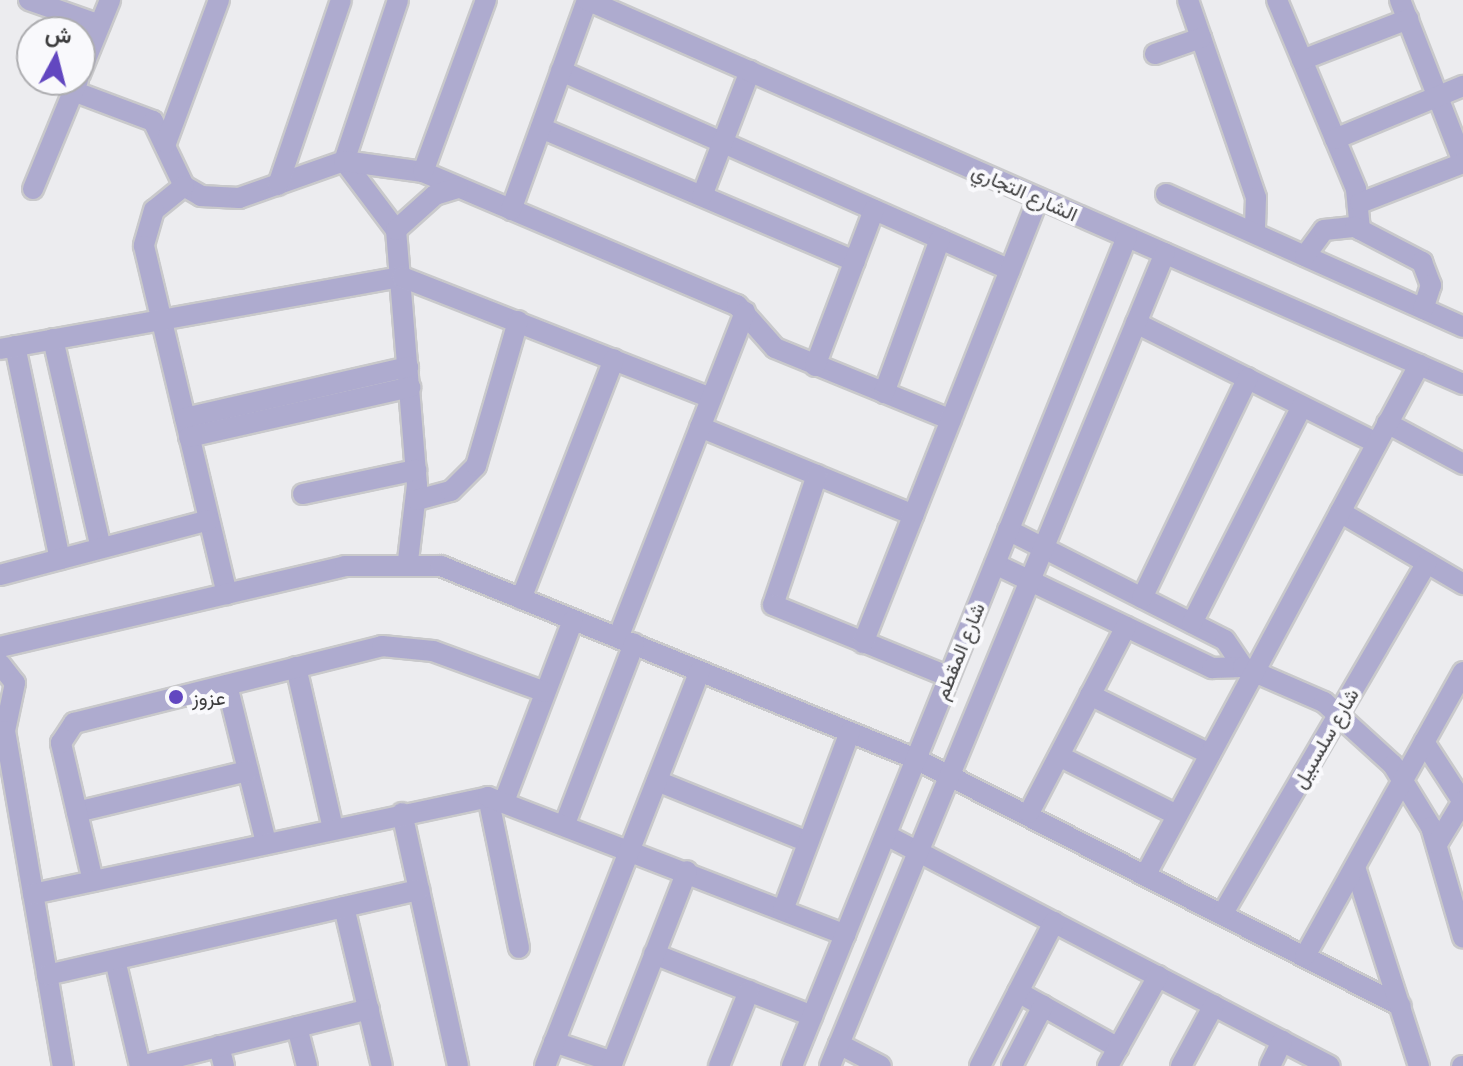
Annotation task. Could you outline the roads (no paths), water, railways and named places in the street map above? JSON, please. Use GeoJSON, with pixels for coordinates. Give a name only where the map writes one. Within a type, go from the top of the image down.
{"type":"FeatureCollection","features":[{"type":"Feature","properties":{"kind":"street"},"geometry":{"type":"LineString","coordinates":[[29,0],[100,25]]}},
{"type":"Feature","properties":{"kind":"street"},"geometry":{"type":"LineString","coordinates":[[96,35],[110,0]]}},
{"type":"Feature","properties":{"kind":"street"},"geometry":{"type":"LineString","coordinates":[[166,143],[219,0]]}},
{"type":"Feature","properties":{"kind":"street"},"geometry":{"type":"LineString","coordinates":[[278,185],[341,0]]}},
{"type":"Feature","properties":{"kind":"street"},"geometry":{"type":"LineString","coordinates":[[344,161],[398,0]]}},
{"type":"Feature","properties":{"kind":"street"},"geometry":{"type":"LineString","coordinates":[[423,172],[486,0]]}},
{"type":"Feature","properties":{"kind":"street"},"geometry":{"type":"LineString","coordinates":[[511,210],[587,0]]}},
{"type":"Feature","properties":{"kind":"street","name":"الشارع التجاري"},"geometry":{"type":"LineString","coordinates":[[587,0],[1463,384]]}},
{"type":"Feature","properties":{"kind":"street"},"geometry":{"type":"LineString","coordinates":[[1188,0],[1258,207],[1255,233]]}},
{"type":"Feature","properties":{"kind":"street"},"geometry":{"type":"LineString","coordinates":[[1277,0],[1360,203],[1360,230]]}},
{"type":"Feature","properties":{"kind":"street"},"geometry":{"type":"LineString","coordinates":[[1302,60],[1404,9],[1463,162],[1360,203]]}},
{"type":"Feature","properties":{"kind":"street"},"geometry":{"type":"LineString","coordinates":[[1155,54],[1201,38]]}},
{"type":"Feature","properties":{"kind":"street"},"geometry":{"type":"LineString","coordinates":[[561,71],[1010,270]]}},
{"type":"Feature","properties":{"kind":"street"},"geometry":{"type":"LineString","coordinates":[[702,196],[750,71]]}},
{"type":"Feature","properties":{"kind":"street"},"geometry":{"type":"LineString","coordinates":[[1335,139],[1463,86]]}},
{"type":"Feature","properties":{"kind":"street"},"geometry":{"type":"LineString","coordinates":[[96,91],[140,111],[166,143],[184,186],[220,200],[278,185],[344,161],[423,172],[745,312],[775,348],[951,420]]}},
{"type":"Feature","properties":{"kind":"street"},"geometry":{"type":"LineString","coordinates":[[33,189],[71,96]]}},
{"type":"Feature","properties":{"kind":"street"},"geometry":{"type":"LineString","coordinates":[[541,128],[855,261]]}},
{"type":"Feature","properties":{"kind":"street"},"geometry":{"type":"LineString","coordinates":[[344,161],[396,230],[416,470],[417,500],[408,561]]}},
{"type":"Feature","properties":{"kind":"street"},"geometry":{"type":"LineString","coordinates":[[184,186],[154,210],[146,227],[161,318],[227,594]]}},
{"type":"Feature","properties":{"kind":"street"},"geometry":{"type":"LineString","coordinates":[[396,230],[435,195],[458,188]]}},
{"type":"Feature","properties":{"kind":"street"},"geometry":{"type":"LineString","coordinates":[[1166,194],[1463,327]]}},
{"type":"Feature","properties":{"kind":"street"},"geometry":{"type":"LineString","coordinates":[[863,643],[1038,198]]}},
{"type":"Feature","properties":{"kind":"street"},"geometry":{"type":"LineString","coordinates":[[815,366],[874,210]]}},
{"type":"Feature","properties":{"kind":"street"},"geometry":{"type":"LineString","coordinates":[[1305,256],[1330,227],[1360,230],[1426,267],[1431,285],[1423,309]]}},
{"type":"Feature","properties":{"kind":"street","name":"شارع المقطم"},"geometry":{"type":"LineString","coordinates":[[792,1066],[1127,237]]}},
{"type":"Feature","properties":{"kind":"street"},"geometry":{"type":"LineString","coordinates":[[884,393],[940,239]]}},
{"type":"Feature","properties":{"kind":"street","name":"شارع المقطم"},"geometry":{"type":"LineString","coordinates":[[830,1066],[1165,253]]}},
{"type":"Feature","properties":{"kind":"street"},"geometry":{"type":"LineString","coordinates":[[60,559],[8,348],[402,277],[711,398]]}},
{"type":"Feature","properties":{"kind":"street"},"geometry":{"type":"LineString","coordinates":[[566,821],[700,427],[745,312]]}},
{"type":"Feature","properties":{"kind":"street"},"geometry":{"type":"LineString","coordinates":[[417,500],[451,491],[476,466],[518,321]]}},
{"type":"Feature","properties":{"kind":"street"},"geometry":{"type":"LineString","coordinates":[[1136,323],[1377,443]]}},
{"type":"Feature","properties":{"kind":"street"},"geometry":{"type":"LineString","coordinates":[[53,339],[101,548]]}},
{"type":"Feature","properties":{"kind":"street"},"geometry":{"type":"LineString","coordinates":[[521,599],[614,359]]}},
{"type":"Feature","properties":{"kind":"street"},"geometry":{"type":"LineString","coordinates":[[1146,874],[1210,754],[1249,669],[1340,512],[1419,365]]}},
{"type":"Feature","properties":{"kind":"street"},"geometry":{"type":"LineString","coordinates":[[187,427],[409,377]]}},
{"type":"Feature","properties":{"kind":"street"},"geometry":{"type":"LineString","coordinates":[[1142,598],[1248,378]]}},
{"type":"Feature","properties":{"kind":"street"},"geometry":{"type":"LineString","coordinates":[[1192,623],[1302,406]]}},
{"type":"Feature","properties":{"kind":"street"},"geometry":{"type":"LineString","coordinates":[[1387,423],[1463,464]]}},
{"type":"Feature","properties":{"kind":"street"},"geometry":{"type":"LineString","coordinates":[[700,427],[914,515]]}},
{"type":"Feature","properties":{"kind":"street"},"geometry":{"type":"LineString","coordinates":[[303,494],[416,470]]}},
{"type":"Feature","properties":{"kind":"street"},"geometry":{"type":"LineString","coordinates":[[817,475],[773,605],[949,677]]}},
{"type":"Feature","properties":{"kind":"street"},"geometry":{"type":"LineString","coordinates":[[1340,512],[1463,584]]}},
{"type":"Feature","properties":{"kind":"street"},"geometry":{"type":"LineString","coordinates":[[0,575],[209,520]]}},
{"type":"Feature","properties":{"kind":"street"},"geometry":{"type":"LineString","coordinates":[[1008,530],[1230,644],[1249,669]]}},
{"type":"Feature","properties":{"kind":"street"},"geometry":{"type":"LineString","coordinates":[[0,647],[345,566],[408,561],[441,566],[916,759],[1029,813],[1401,1006]]}},
{"type":"Feature","properties":{"kind":"street","name":"شارع سلسبيل"},"geometry":{"type":"LineString","coordinates":[[1223,913],[1427,563]]}},
{"type":"Feature","properties":{"kind":"street"},"geometry":{"type":"LineString","coordinates":[[995,564],[1212,668],[1249,669],[1340,713],[1404,779],[1437,844],[1463,937]]}},
{"type":"Feature","properties":{"kind":"street"},"geometry":{"type":"LineString","coordinates":[[519,948],[497,798],[545,692],[573,620]]}},
{"type":"Feature","properties":{"kind":"street"},"geometry":{"type":"LineString","coordinates":[[1029,813],[1126,627]]}},
{"type":"Feature","properties":{"kind":"street"},"geometry":{"type":"LineString","coordinates":[[93,881],[61,743],[68,726],[296,667],[408,646],[545,692]]}},
{"type":"Feature","properties":{"kind":"street"},"geometry":{"type":"LineString","coordinates":[[0,664],[15,683],[5,731],[63,1066]]}},
{"type":"Feature","properties":{"kind":"street"},"geometry":{"type":"LineString","coordinates":[[296,667],[333,828]]}},
{"type":"Feature","properties":{"kind":"street"},"geometry":{"type":"LineString","coordinates":[[545,1066],[700,671]]}},
{"type":"Feature","properties":{"kind":"street"},"geometry":{"type":"LineString","coordinates":[[1305,956],[1463,672]]}},
{"type":"Feature","properties":{"kind":"street"},"geometry":{"type":"LineString","coordinates":[[227,685],[266,843]]}},
{"type":"Feature","properties":{"kind":"street"},"geometry":{"type":"LineString","coordinates":[[1090,695],[1210,754]]}},
{"type":"Feature","properties":{"kind":"street"},"geometry":{"type":"LineString","coordinates":[[783,910],[850,732]]}},
{"type":"Feature","properties":{"kind":"street"},"geometry":{"type":"LineString","coordinates":[[1424,742],[1463,802],[1437,844]]}},
{"type":"Feature","properties":{"kind":"street"},"geometry":{"type":"LineString","coordinates":[[1059,756],[1177,815]]}},
{"type":"Feature","properties":{"kind":"street"},"geometry":{"type":"LineString","coordinates":[[77,812],[248,771]]}},
{"type":"Feature","properties":{"kind":"street"},"geometry":{"type":"LineString","coordinates":[[657,781],[808,842]]}},
{"type":"Feature","properties":{"kind":"street"},"geometry":{"type":"LineString","coordinates":[[33,894],[402,813],[497,798],[566,821],[845,935]]}},
{"type":"Feature","properties":{"kind":"street"},"geometry":{"type":"LineString","coordinates":[[402,813],[458,1066]]}},
{"type":"Feature","properties":{"kind":"street"},"geometry":{"type":"LineString","coordinates":[[886,835],[1329,1066]]}},
{"type":"Feature","properties":{"kind":"street"},"geometry":{"type":"LineString","coordinates":[[1355,867],[1419,1066]]}},
{"type":"Feature","properties":{"kind":"street"},"geometry":{"type":"LineString","coordinates":[[554,1042],[612,1064],[687,871]]}},
{"type":"Feature","properties":{"kind":"street"},"geometry":{"type":"LineString","coordinates":[[47,975],[419,890]]}},
{"type":"Feature","properties":{"kind":"street"},"geometry":{"type":"LineString","coordinates":[[344,907],[382,1066]]}},
{"type":"Feature","properties":{"kind":"street"},"geometry":{"type":"LineString","coordinates":[[980,1066],[1054,922]]}},
{"type":"Feature","properties":{"kind":"street"},"geometry":{"type":"LineString","coordinates":[[654,954],[812,1016]]}},
{"type":"Feature","properties":{"kind":"street"},"geometry":{"type":"LineString","coordinates":[[115,960],[140,1066],[222,1056],[297,1027],[369,1009]]}},
{"type":"Feature","properties":{"kind":"street"},"geometry":{"type":"LineString","coordinates":[[1018,992],[1043,1006],[1113,1057],[1158,976]]}},
{"type":"Feature","properties":{"kind":"street"},"geometry":{"type":"LineString","coordinates":[[719,1066],[749,991]]}},
{"type":"Feature","properties":{"kind":"street"},"geometry":{"type":"LineString","coordinates":[[1181,1066],[1214,1005]]}},
{"type":"Feature","properties":{"kind":"street"},"geometry":{"type":"LineString","coordinates":[[1012,1066],[1043,1006]]}},
{"type":"Feature","properties":{"kind":"street"},"geometry":{"type":"LineString","coordinates":[[297,1027],[307,1066]]}},
{"type":"Feature","properties":{"kind":"street"},"geometry":{"type":"LineString","coordinates":[[1270,1066],[1282,1041]]}},
{"type":"Feature","properties":{"kind":"street"},"geometry":{"type":"LineString","coordinates":[[839,1044],[881,1066]]}},
{"type":"Feature","properties":{"kind":"place","name":"عزوز"},"geometry":{"type":"Point","coordinates":[176,697]}}]}
